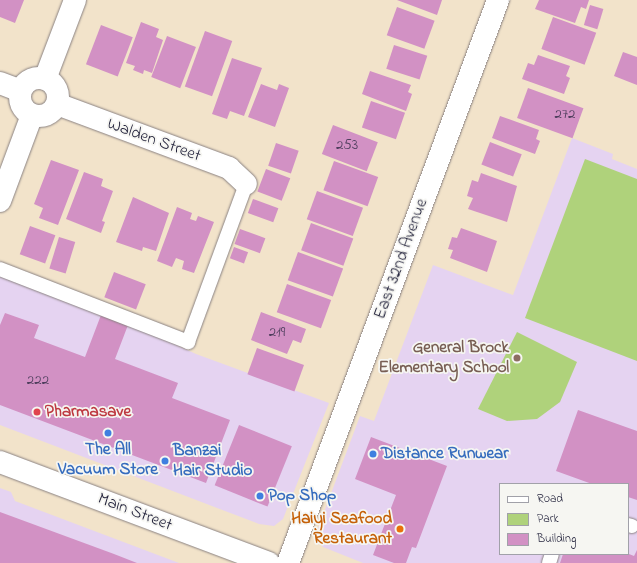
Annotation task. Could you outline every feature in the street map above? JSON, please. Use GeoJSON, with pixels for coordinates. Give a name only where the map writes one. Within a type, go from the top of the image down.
{"type":"FeatureCollection","features":[{"type":"Feature","properties":{"kind":"street"},"geometry":{"type":"LineString","coordinates":[[45,79],[75,0]]}},
{"type":"Feature","properties":{"kind":"street","name":"East 32nd Avenue"},"geometry":{"type":"LineString","coordinates":[[288,563],[498,0]]}},
{"type":"Feature","properties":{"kind":"street"},"geometry":{"type":"LineString","coordinates":[[45,79],[55,86],[57,104],[49,113],[32,115],[21,102],[21,91],[28,81],[45,79]]}},
{"type":"Feature","properties":{"kind":"street"},"geometry":{"type":"LineString","coordinates":[[0,83],[21,91]]}},
{"type":"Feature","properties":{"kind":"street","name":"Walden Street"},"geometry":{"type":"LineString","coordinates":[[57,104],[229,168],[246,184]]}},
{"type":"Feature","properties":{"kind":"street"},"geometry":{"type":"LineString","coordinates":[[0,201],[32,115]]}},
{"type":"Feature","properties":{"kind":"street","name":"Main Street"},"geometry":{"type":"LineString","coordinates":[[0,462],[269,563]]}},
{"type":"Feature","properties":{"kind":"lane"},"geometry":{"type":"LineString","coordinates":[[0,269],[188,342],[246,184]]}},
{"type":"Feature","properties":{"kind":"shaded area","name":"General Brock Elementary School"},"geometry":{"type":"Polygon","coordinates":[[[572,138],[613,154],[612,159],[637,169],[637,563],[363,563],[323,547],[317,541],[317,531],[360,416],[374,421],[433,265],[513,295],[572,138]]]}},
{"type":"Feature","properties":{"kind":"shaded area"},"geometry":{"type":"Polygon","coordinates":[[[0,274],[135,326],[196,354],[329,403],[283,519],[274,526],[259,524],[0,425],[0,274]]]}},
{"type":"Feature","properties":{"kind":"shaded area"},"geometry":{"type":"Polygon","coordinates":[[[0,488],[11,492],[15,501],[179,563],[0,563],[0,488]]]}},
{"type":"Feature","properties":{"kind":"green space"},"geometry":{"type":"Polygon","coordinates":[[[585,159],[637,179],[637,361],[525,318],[585,159]]]}},
{"type":"Feature","properties":{"kind":"green space"},"geometry":{"type":"Polygon","coordinates":[[[517,332],[577,362],[560,402],[537,419],[507,421],[478,409],[517,332]]]}},
{"type":"Feature","properties":{"kind":"building"},"geometry":{"type":"Polygon","coordinates":[[[0,0],[24,0],[15,23],[0,17],[0,0]]]}},
{"type":"Feature","properties":{"kind":"building"},"geometry":{"type":"Polygon","coordinates":[[[397,0],[442,0],[437,15],[397,0]]]}},
{"type":"Feature","properties":{"kind":"building"},"geometry":{"type":"Polygon","coordinates":[[[539,0],[589,0],[586,9],[581,7],[575,23],[535,9],[539,0]]]}},
{"type":"Feature","properties":{"kind":"building"},"geometry":{"type":"Polygon","coordinates":[[[590,5],[603,9],[597,29],[584,25],[590,5]]]}},
{"type":"Feature","properties":{"kind":"building"},"geometry":{"type":"Polygon","coordinates":[[[397,7],[435,21],[424,49],[387,35],[397,7]]]}},
{"type":"Feature","properties":{"kind":"building"},"geometry":{"type":"Polygon","coordinates":[[[553,17],[596,33],[585,65],[541,49],[553,17]]]}},
{"type":"Feature","properties":{"kind":"building"},"geometry":{"type":"Polygon","coordinates":[[[141,22],[159,29],[156,37],[163,40],[152,73],[144,70],[143,74],[133,70],[135,66],[126,63],[141,22]]]}},
{"type":"Feature","properties":{"kind":"building"},"geometry":{"type":"Polygon","coordinates":[[[101,25],[133,37],[118,76],[86,64],[101,25]]]}},
{"type":"Feature","properties":{"kind":"building"},"geometry":{"type":"Polygon","coordinates":[[[205,31],[232,41],[212,96],[185,86],[205,31]]]}},
{"type":"Feature","properties":{"kind":"building"},"geometry":{"type":"Polygon","coordinates":[[[167,36],[196,47],[180,88],[151,77],[167,36]]]}},
{"type":"Feature","properties":{"kind":"building"},"geometry":{"type":"Polygon","coordinates":[[[394,45],[427,56],[420,80],[386,69],[394,45]]]}},
{"type":"Feature","properties":{"kind":"building"},"geometry":{"type":"Polygon","coordinates":[[[623,52],[637,57],[637,85],[614,76],[623,52]]]}},
{"type":"Feature","properties":{"kind":"building"},"geometry":{"type":"Polygon","coordinates":[[[538,55],[570,66],[566,76],[570,78],[564,94],[522,79],[528,63],[534,65],[538,55]]]}},
{"type":"Feature","properties":{"kind":"building"},"geometry":{"type":"Polygon","coordinates":[[[232,58],[262,68],[244,116],[230,111],[227,119],[212,114],[232,58]]]}},
{"type":"Feature","properties":{"kind":"building"},"geometry":{"type":"Polygon","coordinates":[[[370,71],[411,85],[408,92],[412,94],[406,111],[362,94],[370,71]]]}},
{"type":"Feature","properties":{"kind":"building"},"geometry":{"type":"Polygon","coordinates":[[[261,84],[277,90],[279,84],[289,88],[275,127],[248,117],[261,84]]]}},
{"type":"Feature","properties":{"kind":"building"},"geometry":{"type":"Polygon","coordinates":[[[528,88],[583,108],[572,138],[517,118],[528,88]]]}},
{"type":"Feature","properties":{"kind":"building"},"geometry":{"type":"Polygon","coordinates":[[[371,101],[405,113],[396,139],[362,127],[371,101]]]}},
{"type":"Feature","properties":{"kind":"building"},"geometry":{"type":"Polygon","coordinates":[[[500,116],[539,130],[536,139],[540,141],[535,154],[492,138],[500,116]]]}},
{"type":"Feature","properties":{"kind":"building"},"geometry":{"type":"Polygon","coordinates":[[[333,125],[378,142],[367,171],[322,154],[333,125]]]}},
{"type":"Feature","properties":{"kind":"building"},"geometry":{"type":"Polygon","coordinates":[[[490,142],[522,154],[513,177],[481,164],[490,142]]]}},
{"type":"Feature","properties":{"kind":"building"},"geometry":{"type":"Polygon","coordinates":[[[276,143],[299,151],[291,174],[268,166],[276,143]]]}},
{"type":"Feature","properties":{"kind":"building"},"geometry":{"type":"Polygon","coordinates":[[[51,160],[79,170],[58,225],[39,218],[43,208],[34,204],[51,160]]]}},
{"type":"Feature","properties":{"kind":"building"},"geometry":{"type":"Polygon","coordinates":[[[334,161],[378,177],[368,206],[323,190],[334,161]]]}},
{"type":"Feature","properties":{"kind":"building"},"geometry":{"type":"Polygon","coordinates":[[[266,169],[290,178],[282,201],[257,191],[266,169]]]}},
{"type":"Feature","properties":{"kind":"building"},"geometry":{"type":"Polygon","coordinates":[[[84,172],[103,179],[101,186],[113,191],[102,221],[105,222],[101,233],[66,219],[84,172]]]}},
{"type":"Feature","properties":{"kind":"building"},"geometry":{"type":"Polygon","coordinates":[[[481,173],[517,186],[507,222],[468,209],[473,198],[467,196],[472,180],[478,182],[481,173]]]}},
{"type":"Feature","properties":{"kind":"building"},"geometry":{"type":"Polygon","coordinates":[[[317,191],[363,208],[353,236],[307,219],[317,191]]]}},
{"type":"Feature","properties":{"kind":"building"},"geometry":{"type":"Polygon","coordinates":[[[133,197],[169,213],[156,251],[143,247],[142,251],[116,242],[133,197]]]}},
{"type":"Feature","properties":{"kind":"building"},"geometry":{"type":"Polygon","coordinates":[[[253,199],[278,208],[273,222],[248,213],[253,199]]]}},
{"type":"Feature","properties":{"kind":"building"},"geometry":{"type":"Polygon","coordinates":[[[177,207],[192,213],[190,219],[196,221],[198,216],[214,222],[194,273],[182,269],[184,261],[176,258],[172,267],[157,261],[177,207]]]}},
{"type":"Feature","properties":{"kind":"building"},"geometry":{"type":"Polygon","coordinates":[[[311,223],[353,238],[343,266],[301,250],[311,223]]]}},
{"type":"Feature","properties":{"kind":"building"},"geometry":{"type":"Polygon","coordinates":[[[30,226],[55,235],[45,263],[20,254],[30,226]]]}},
{"type":"Feature","properties":{"kind":"building"},"geometry":{"type":"Polygon","coordinates":[[[461,228],[497,241],[487,272],[450,258],[453,250],[448,249],[452,237],[457,238],[461,228]]]}},
{"type":"Feature","properties":{"kind":"building"},"geometry":{"type":"Polygon","coordinates":[[[240,229],[265,238],[260,253],[235,244],[240,229]]]}},
{"type":"Feature","properties":{"kind":"building"},"geometry":{"type":"Polygon","coordinates":[[[59,237],[75,242],[66,274],[49,269],[59,237]]]}},
{"type":"Feature","properties":{"kind":"building"},"geometry":{"type":"Polygon","coordinates":[[[234,247],[248,252],[244,263],[230,258],[234,247]]]}},
{"type":"Feature","properties":{"kind":"building"},"geometry":{"type":"Polygon","coordinates":[[[298,252],[343,268],[333,297],[288,280],[298,252]]]}},
{"type":"Feature","properties":{"kind":"building"},"geometry":{"type":"Polygon","coordinates":[[[114,272],[146,284],[136,309],[104,297],[114,272]]]}},
{"type":"Feature","properties":{"kind":"building"},"geometry":{"type":"Polygon","coordinates":[[[287,284],[331,300],[321,328],[277,312],[287,284]]]}},
{"type":"Feature","properties":{"kind":"building"},"geometry":{"type":"Polygon","coordinates":[[[261,312],[306,329],[301,343],[293,340],[287,354],[251,340],[261,312]]]}},
{"type":"Feature","properties":{"kind":"building"},"geometry":{"type":"Polygon","coordinates":[[[5,313],[39,325],[34,338],[85,357],[101,315],[128,325],[115,359],[178,383],[172,398],[230,420],[206,483],[0,405],[0,325],[5,313]]]}},
{"type":"Feature","properties":{"kind":"building"},"geometry":{"type":"Polygon","coordinates":[[[257,348],[304,365],[294,391],[247,374],[257,348]]]}},
{"type":"Feature","properties":{"kind":"building"},"geometry":{"type":"Polygon","coordinates":[[[578,410],[637,431],[637,500],[629,497],[629,483],[589,483],[556,471],[578,410]]]}},
{"type":"Feature","properties":{"kind":"building"},"geometry":{"type":"Polygon","coordinates":[[[239,425],[292,446],[268,507],[215,485],[239,425]]]}},
{"type":"Feature","properties":{"kind":"building"},"geometry":{"type":"Polygon","coordinates":[[[371,437],[447,466],[416,548],[412,547],[406,563],[394,563],[373,555],[396,495],[355,479],[371,437]]]}},
{"type":"Feature","properties":{"kind":"building"},"geometry":{"type":"Polygon","coordinates":[[[0,512],[114,554],[137,563],[0,563],[0,512]]]}},
{"type":"Feature","properties":{"kind":"building"},"geometry":{"type":"Polygon","coordinates":[[[637,550],[637,563],[560,563],[563,555],[629,554],[634,556],[637,550]]]}},
{"type":"Feature","properties":{"kind":"place","name":"General Brock Elementary School"},"geometry":{"type":"Point","coordinates":[517,358]}},
{"type":"Feature","properties":{"kind":"place","name":"Pharmasave"},"geometry":{"type":"Point","coordinates":[37,412]}},
{"type":"Feature","properties":{"kind":"place","name":"The All Vacuum Store"},"geometry":{"type":"Point","coordinates":[108,433]}},
{"type":"Feature","properties":{"kind":"place","name":"Distance Runwear"},"geometry":{"type":"Point","coordinates":[373,454]}},
{"type":"Feature","properties":{"kind":"place","name":"Banzai Hair Studio"},"geometry":{"type":"Point","coordinates":[165,461]}},
{"type":"Feature","properties":{"kind":"place","name":"Pop Shop"},"geometry":{"type":"Point","coordinates":[260,496]}},
{"type":"Feature","properties":{"kind":"place","name":"Haiyi Seafood Restaurant"},"geometry":{"type":"Point","coordinates":[400,529]}}]}
